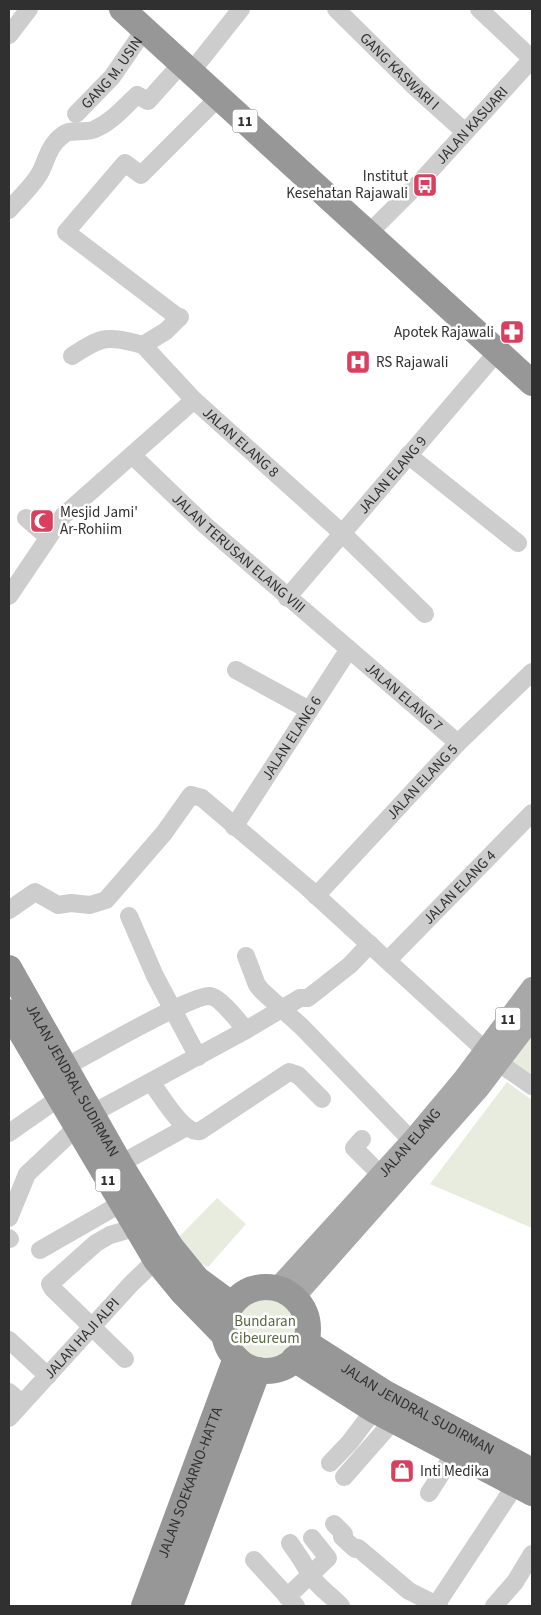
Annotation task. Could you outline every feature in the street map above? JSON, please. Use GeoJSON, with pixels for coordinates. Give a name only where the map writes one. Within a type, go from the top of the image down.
{"type":"FeatureCollection","features":[{"type":"Feature","properties":{"kind":"highway","name":"11"},"geometry":{"type":"LineString","coordinates":[[122,9],[532,383]]}},
{"type":"Feature","properties":{"kind":"highway","name":"JALAN JENDRAL SUDIRMAN"},"geometry":{"type":"LineString","coordinates":[[12,981],[65,1067],[85,1121],[122,1203],[136,1227],[156,1260],[183,1293],[224,1336]]}},
{"type":"Feature","properties":{"kind":"highway","name":"JALAN JENDRAL SUDIRMAN"},"geometry":{"type":"LineString","coordinates":[[9,1012],[59,1098],[85,1121],[120,1164],[181,1260],[197,1279],[231,1304]]}},
{"type":"Feature","properties":{"kind":"highway"},"geometry":{"type":"LineString","coordinates":[[224,1336],[224,1322],[231,1304],[246,1292],[255,1289],[286,1292],[306,1321],[300,1351],[284,1366],[271,1370],[247,1364]]}},
{"type":"Feature","properties":{"kind":"highway","name":"11"},"geometry":{"type":"LineString","coordinates":[[224,1336],[228,1348],[247,1364]]}},
{"type":"Feature","properties":{"kind":"highway","name":"JALAN JENDRAL SUDIRMAN"},"geometry":{"type":"LineString","coordinates":[[300,1351],[384,1415],[454,1452],[527,1483]]}},
{"type":"Feature","properties":{"kind":"highway","name":"JALAN JENDRAL SUDIRMAN"},"geometry":{"type":"LineString","coordinates":[[300,1351],[386,1393],[527,1483]]}},
{"type":"Feature","properties":{"kind":"highway","name":"JALAN SOEKARNO-HATTA"},"geometry":{"type":"LineString","coordinates":[[144,1606],[247,1364]]}},
{"type":"Feature","properties":{"kind":"highway","name":"JALAN SOEKARNO-HATTA"},"geometry":{"type":"LineString","coordinates":[[170,1606],[247,1364]]}},
{"type":"Feature","properties":{"kind":"main road","name":"JALAN ELANG"},"geometry":{"type":"LineString","coordinates":[[286,1292],[425,1152],[492,1057],[532,988]]}},
{"type":"Feature","properties":{"kind":"main road","name":"JALAN ELANG"},"geometry":{"type":"LineString","coordinates":[[286,1292],[381,1175],[492,1057],[532,1018]]}},
{"type":"Feature","properties":{"kind":"street"},"geometry":{"type":"LineString","coordinates":[[9,35],[29,9]]}},
{"type":"Feature","properties":{"kind":"street"},"geometry":{"type":"LineString","coordinates":[[9,210],[40,172],[45,158],[57,140],[65,133],[94,130],[112,119],[137,95],[148,101],[187,68],[241,9]]}},
{"type":"Feature","properties":{"kind":"street","name":"GANG KASWARI I"},"geometry":{"type":"LineString","coordinates":[[336,9],[416,88],[465,132]]}},
{"type":"Feature","properties":{"kind":"street"},"geometry":{"type":"LineString","coordinates":[[478,9],[532,59]]}},
{"type":"Feature","properties":{"kind":"street","name":"GANG M. USIN"},"geometry":{"type":"LineString","coordinates":[[76,114],[112,76],[145,29]]}},
{"type":"Feature","properties":{"kind":"street","name":"JALAN KASUARI"},"geometry":{"type":"LineString","coordinates":[[368,233],[532,59]]}},
{"type":"Feature","properties":{"kind":"street"},"geometry":{"type":"LineString","coordinates":[[72,356],[98,340],[106,338],[143,345],[166,331],[179,318],[66,232],[125,163],[141,175],[219,97]]}},
{"type":"Feature","properties":{"kind":"street","name":"JALAN ELANG 8"},"geometry":{"type":"LineString","coordinates":[[143,345],[194,400],[343,534],[426,614]]}},
{"type":"Feature","properties":{"kind":"street","name":"JALAN ELANG 9"},"geometry":{"type":"LineString","coordinates":[[287,598],[343,534],[408,454],[498,351]]}},
{"type":"Feature","properties":{"kind":"street"},"geometry":{"type":"LineString","coordinates":[[9,596],[63,516],[194,400]]}},
{"type":"Feature","properties":{"kind":"street","name":"JALAN TERUSAN ELANG VIII"},"geometry":{"type":"LineString","coordinates":[[132,454],[206,526],[287,598],[349,649]]}},
{"type":"Feature","properties":{"kind":"street"},"geometry":{"type":"LineString","coordinates":[[408,454],[518,543]]}},
{"type":"Feature","properties":{"kind":"street"},"geometry":{"type":"LineString","coordinates":[[26,518],[48,537]]}},
{"type":"Feature","properties":{"kind":"street","name":"JALAN ELANG 6"},"geometry":{"type":"LineString","coordinates":[[234,827],[349,649]]}},
{"type":"Feature","properties":{"kind":"street","name":"JALAN ELANG 7"},"geometry":{"type":"LineString","coordinates":[[349,649],[458,743]]}},
{"type":"Feature","properties":{"kind":"street"},"geometry":{"type":"LineString","coordinates":[[236,670],[308,710]]}},
{"type":"Feature","properties":{"kind":"street","name":"JALAN ELANG 5"},"geometry":{"type":"LineString","coordinates":[[316,896],[458,743],[532,672]]}},
{"type":"Feature","properties":{"kind":"street"},"geometry":{"type":"LineString","coordinates":[[9,910],[35,892],[58,905],[71,903],[90,905],[106,900],[164,833],[192,796],[202,798],[388,960],[492,1057],[532,1086]]}},
{"type":"Feature","properties":{"kind":"street","name":"JALAN ELANG 4"},"geometry":{"type":"LineString","coordinates":[[388,960],[532,813]]}},
{"type":"Feature","properties":{"kind":"street"},"geometry":{"type":"LineString","coordinates":[[129,916],[155,976],[198,1057]]}},
{"type":"Feature","properties":{"kind":"street"},"geometry":{"type":"LineString","coordinates":[[9,1218],[27,1174],[85,1121],[300,998],[308,998],[350,965],[370,944]]}},
{"type":"Feature","properties":{"kind":"street"},"geometry":{"type":"LineString","coordinates":[[246,956],[257,985],[282,1008],[412,1141]]}},
{"type":"Feature","properties":{"kind":"street"},"geometry":{"type":"LineString","coordinates":[[65,1067],[174,1009],[207,996],[213,997],[246,1030]]}},
{"type":"Feature","properties":{"kind":"street"},"geometry":{"type":"LineString","coordinates":[[151,1082],[185,1128],[191,1131],[200,1131],[289,1072],[298,1075],[322,1099]]}},
{"type":"Feature","properties":{"kind":"street"},"geometry":{"type":"LineString","coordinates":[[9,1133],[59,1098]]}},
{"type":"Feature","properties":{"kind":"street"},"geometry":{"type":"LineString","coordinates":[[120,1164],[185,1128]]}},
{"type":"Feature","properties":{"kind":"street"},"geometry":{"type":"LineString","coordinates":[[362,1139],[354,1148],[381,1175]]}},
{"type":"Feature","properties":{"kind":"street"},"geometry":{"type":"LineString","coordinates":[[40,1250],[122,1203]]}},
{"type":"Feature","properties":{"kind":"street"},"geometry":{"type":"LineString","coordinates":[[125,1359],[52,1289],[50,1284],[96,1243],[110,1235],[136,1227]]}},
{"type":"Feature","properties":{"kind":"street","name":"JALAN HAJI ALPI"},"geometry":{"type":"LineString","coordinates":[[9,1418],[16,1397],[47,1380],[131,1284],[156,1260]]}},
{"type":"Feature","properties":{"kind":"street"},"geometry":{"type":"LineString","coordinates":[[9,1340],[47,1380]]}},
{"type":"Feature","properties":{"kind":"street"},"geometry":{"type":"LineString","coordinates":[[330,1463],[350,1442],[384,1415]]}},
{"type":"Feature","properties":{"kind":"street"},"geometry":{"type":"LineString","coordinates":[[344,1477],[384,1415]]}},
{"type":"Feature","properties":{"kind":"street"},"geometry":{"type":"LineString","coordinates":[[429,1493],[454,1452]]}},
{"type":"Feature","properties":{"kind":"street"},"geometry":{"type":"LineString","coordinates":[[334,1524],[344,1534],[342,1538],[352,1547],[358,1548],[411,1600],[437,1606],[527,1483]]}},
{"type":"Feature","properties":{"kind":"street"},"geometry":{"type":"LineString","coordinates":[[254,1560],[291,1602],[310,1573],[323,1563],[328,1556],[312,1538]]}},
{"type":"Feature","properties":{"kind":"street"},"geometry":{"type":"LineString","coordinates":[[290,1543],[310,1573],[336,1603],[341,1606]]}},
{"type":"Feature","properties":{"kind":"street"},"geometry":{"type":"LineString","coordinates":[[494,1606],[515,1582],[532,1554]]}},
{"type":"Feature","properties":{"kind":"green space"},"geometry":{"type":"Polygon","coordinates":[[[532,1035],[532,1077],[511,1062],[532,1035]]]}},
{"type":"Feature","properties":{"kind":"green space"},"geometry":{"type":"Polygon","coordinates":[[[507,1082],[532,1100],[532,1228],[430,1184],[507,1082]]]}},
{"type":"Feature","properties":{"kind":"green space"},"geometry":{"type":"Polygon","coordinates":[[[217,1198],[246,1224],[208,1267],[197,1262],[176,1240],[217,1198]]]}},
{"type":"Feature","properties":{"kind":"green space","name":"Bundaran Cibeureum"},"geometry":{"type":"Polygon","coordinates":[[[265,1292],[279,1295],[291,1303],[299,1315],[302,1329],[299,1343],[291,1355],[279,1363],[265,1366],[251,1363],[239,1355],[231,1343],[228,1329],[231,1315],[239,1303],[251,1295],[265,1292]]]}},
{"type":"Feature","properties":{"kind":"place","name":"Institut Kesehatan Rajawali"},"geometry":{"type":"Point","coordinates":[425,185]}},
{"type":"Feature","properties":{"kind":"place","name":"Apotek Rajawali"},"geometry":{"type":"Point","coordinates":[512,332]}},
{"type":"Feature","properties":{"kind":"place","name":"RS Rajawali"},"geometry":{"type":"Point","coordinates":[358,362]}},
{"type":"Feature","properties":{"kind":"place","name":"Mesjid Jami' Ar-Rohiim"},"geometry":{"type":"Point","coordinates":[42,521]}},
{"type":"Feature","properties":{"kind":"place","name":"Inti Medika"},"geometry":{"type":"Point","coordinates":[402,1471]}}]}
